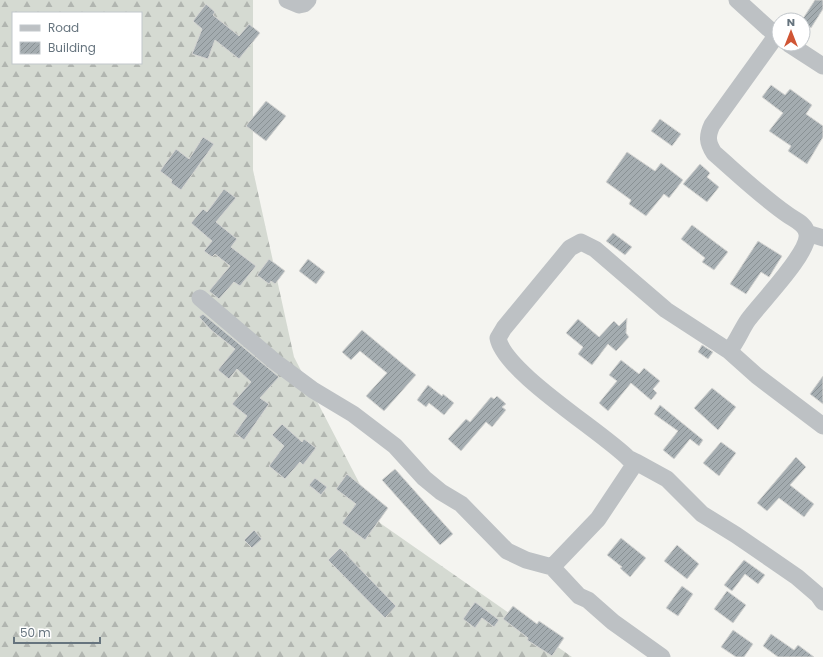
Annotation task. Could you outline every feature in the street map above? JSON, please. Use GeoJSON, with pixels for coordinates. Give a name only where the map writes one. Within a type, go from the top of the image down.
{"type":"FeatureCollection","features":[{"type":"Feature","properties":{"kind":"street"},"geometry":{"type":"LineString","coordinates":[[287,0],[299,5],[304,4],[308,0]]}},
{"type":"Feature","properties":{"kind":"street"},"geometry":{"type":"LineString","coordinates":[[737,0],[754,13],[771,29]]}},
{"type":"Feature","properties":{"kind":"street"},"geometry":{"type":"LineString","coordinates":[[729,352],[746,322],[769,297],[800,254],[806,242],[815,235],[772,204],[714,153],[707,136],[712,124],[771,51]]}},
{"type":"Feature","properties":{"kind":"street"},"geometry":{"type":"LineString","coordinates":[[801,52],[823,66]]}},
{"type":"Feature","properties":{"kind":"street"},"geometry":{"type":"LineString","coordinates":[[821,596],[763,553],[702,514],[667,479],[628,458],[513,364],[499,346],[498,338],[504,328],[570,248],[581,242],[595,249],[666,310],[729,352],[757,376],[823,426]]}},
{"type":"Feature","properties":{"kind":"street"},"geometry":{"type":"LineString","coordinates":[[200,298],[274,361],[313,390],[353,414],[395,446],[424,478],[441,492],[461,504],[507,551],[526,560],[552,567],[579,596],[588,600],[625,631],[662,657]]}},
{"type":"Feature","properties":{"kind":"street"},"geometry":{"type":"LineString","coordinates":[[552,567],[598,519],[636,462]]}},
{"type":"Feature","properties":{"kind":"green space"},"geometry":{"type":"Polygon","coordinates":[[[0,0],[253,0],[253,170],[294,357],[380,523],[572,657],[0,657],[0,0]]]}},
{"type":"Feature","properties":{"kind":"building"},"geometry":{"type":"Polygon","coordinates":[[[815,0],[823,0],[823,9],[811,28],[811,12],[807,12],[815,0]]]}},
{"type":"Feature","properties":{"kind":"building"},"geometry":{"type":"Polygon","coordinates":[[[206,4],[215,12],[213,15],[239,36],[249,24],[260,33],[239,59],[215,40],[208,59],[192,54],[202,29],[193,21],[206,4]]]}},
{"type":"Feature","properties":{"kind":"building"},"geometry":{"type":"Polygon","coordinates":[[[771,85],[785,95],[790,89],[812,105],[806,114],[823,126],[823,137],[807,164],[788,151],[791,146],[769,131],[783,113],[762,97],[771,85]]]}},
{"type":"Feature","properties":{"kind":"building"},"geometry":{"type":"Polygon","coordinates":[[[266,101],[286,116],[266,141],[246,126],[266,101]]]}},
{"type":"Feature","properties":{"kind":"building"},"geometry":{"type":"Polygon","coordinates":[[[660,119],[681,134],[672,146],[651,131],[660,119]]]}},
{"type":"Feature","properties":{"kind":"building"},"geometry":{"type":"Polygon","coordinates":[[[203,137],[214,144],[181,190],[171,183],[172,180],[160,171],[176,149],[189,159],[203,137]]]}},
{"type":"Feature","properties":{"kind":"building"},"geometry":{"type":"Polygon","coordinates":[[[627,152],[655,171],[661,163],[683,180],[669,198],[664,194],[646,216],[629,204],[631,200],[606,182],[627,152]]]}},
{"type":"Feature","properties":{"kind":"building"},"geometry":{"type":"Polygon","coordinates":[[[700,164],[710,173],[707,177],[719,187],[707,202],[683,184],[700,164]]]}},
{"type":"Feature","properties":{"kind":"building"},"geometry":{"type":"Polygon","coordinates":[[[224,189],[236,198],[216,222],[237,239],[231,247],[256,266],[240,286],[234,282],[219,299],[209,291],[230,266],[215,254],[212,257],[204,251],[212,241],[191,223],[203,209],[207,212],[224,189]]]}},
{"type":"Feature","properties":{"kind":"building"},"geometry":{"type":"Polygon","coordinates":[[[692,225],[728,252],[714,270],[702,262],[705,258],[681,239],[692,225]]]}},
{"type":"Feature","properties":{"kind":"building"},"geometry":{"type":"Polygon","coordinates":[[[613,233],[632,247],[625,255],[606,241],[613,233]]]}},
{"type":"Feature","properties":{"kind":"building"},"geometry":{"type":"Polygon","coordinates":[[[758,241],[782,256],[769,277],[761,272],[746,294],[730,284],[758,241]]]}},
{"type":"Feature","properties":{"kind":"building"},"geometry":{"type":"Polygon","coordinates":[[[269,259],[285,271],[275,284],[271,281],[269,284],[257,275],[269,259]]]}},
{"type":"Feature","properties":{"kind":"building"},"geometry":{"type":"Polygon","coordinates":[[[308,259],[325,272],[316,284],[299,271],[308,259]]]}},
{"type":"Feature","properties":{"kind":"building"},"geometry":{"type":"Polygon","coordinates":[[[203,314],[279,377],[260,398],[269,404],[244,440],[235,433],[247,416],[232,404],[251,382],[237,369],[229,379],[218,370],[235,349],[211,330],[199,317],[203,314]]]}},
{"type":"Feature","properties":{"kind":"building"},"geometry":{"type":"Polygon","coordinates":[[[627,318],[626,333],[629,337],[616,351],[608,344],[592,365],[578,354],[583,347],[566,333],[578,319],[599,337],[614,321],[619,326],[627,318]]]}},
{"type":"Feature","properties":{"kind":"building"},"geometry":{"type":"Polygon","coordinates":[[[362,330],[416,375],[384,411],[366,396],[387,373],[360,351],[351,360],[342,352],[362,330]]]}},
{"type":"Feature","properties":{"kind":"building"},"geometry":{"type":"Polygon","coordinates":[[[702,345],[713,352],[708,359],[698,352],[702,345]]]}},
{"type":"Feature","properties":{"kind":"building"},"geometry":{"type":"Polygon","coordinates":[[[621,360],[639,374],[644,368],[660,381],[653,389],[657,393],[651,400],[631,383],[608,411],[599,403],[617,381],[609,375],[621,360]]]}},
{"type":"Feature","properties":{"kind":"building"},"geometry":{"type":"Polygon","coordinates":[[[823,376],[823,404],[810,394],[823,376]]]}},
{"type":"Feature","properties":{"kind":"building"},"geometry":{"type":"Polygon","coordinates":[[[428,385],[454,403],[444,415],[429,403],[426,407],[417,400],[428,385]]]}},
{"type":"Feature","properties":{"kind":"building"},"geometry":{"type":"Polygon","coordinates":[[[712,388],[736,407],[718,430],[694,408],[712,388]]]}},
{"type":"Feature","properties":{"kind":"building"},"geometry":{"type":"Polygon","coordinates":[[[497,396],[506,404],[502,407],[506,410],[492,427],[486,422],[461,451],[448,439],[466,419],[470,422],[491,397],[494,399],[497,396]]]}},
{"type":"Feature","properties":{"kind":"building"},"geometry":{"type":"Polygon","coordinates":[[[660,405],[703,440],[699,446],[690,439],[674,459],[663,450],[678,431],[654,414],[660,405]]]}},
{"type":"Feature","properties":{"kind":"building"},"geometry":{"type":"Polygon","coordinates":[[[282,424],[302,442],[304,439],[316,448],[303,465],[300,462],[285,479],[269,466],[284,446],[272,435],[282,424]]]}},
{"type":"Feature","properties":{"kind":"building"},"geometry":{"type":"Polygon","coordinates":[[[721,442],[736,453],[719,476],[703,463],[721,442]]]}},
{"type":"Feature","properties":{"kind":"building"},"geometry":{"type":"Polygon","coordinates":[[[796,457],[806,467],[790,485],[814,504],[804,517],[779,498],[767,511],[757,503],[796,457]]]}},
{"type":"Feature","properties":{"kind":"building"},"geometry":{"type":"Polygon","coordinates":[[[395,469],[453,534],[440,545],[382,480],[395,469]]]}},
{"type":"Feature","properties":{"kind":"building"},"geometry":{"type":"Polygon","coordinates":[[[347,474],[388,508],[365,540],[342,523],[356,504],[336,489],[347,474]]]}},
{"type":"Feature","properties":{"kind":"building"},"geometry":{"type":"Polygon","coordinates":[[[315,478],[327,487],[321,495],[309,485],[315,478]]]}},
{"type":"Feature","properties":{"kind":"building"},"geometry":{"type":"Polygon","coordinates":[[[254,530],[262,539],[252,548],[244,540],[254,530]]]}},
{"type":"Feature","properties":{"kind":"building"},"geometry":{"type":"Polygon","coordinates":[[[621,538],[646,558],[630,577],[620,568],[622,567],[607,555],[621,538]]]}},
{"type":"Feature","properties":{"kind":"building"},"geometry":{"type":"Polygon","coordinates":[[[677,545],[699,564],[687,579],[664,561],[677,545]]]}},
{"type":"Feature","properties":{"kind":"building"},"geometry":{"type":"Polygon","coordinates":[[[340,548],[396,606],[385,618],[328,560],[340,548]]]}},
{"type":"Feature","properties":{"kind":"building"},"geometry":{"type":"Polygon","coordinates":[[[744,560],[765,575],[758,584],[745,574],[732,591],[724,585],[744,560]]]}},
{"type":"Feature","properties":{"kind":"building"},"geometry":{"type":"Polygon","coordinates":[[[682,586],[693,594],[678,616],[666,608],[682,586]]]}},
{"type":"Feature","properties":{"kind":"building"},"geometry":{"type":"Polygon","coordinates":[[[727,591],[746,605],[733,623],[714,609],[727,591]]]}},
{"type":"Feature","properties":{"kind":"building"},"geometry":{"type":"Polygon","coordinates":[[[475,602],[499,620],[494,627],[482,618],[475,628],[463,619],[475,602]]]}},
{"type":"Feature","properties":{"kind":"building"},"geometry":{"type":"Polygon","coordinates":[[[513,606],[537,624],[539,621],[564,638],[552,656],[527,640],[528,638],[503,619],[513,606]]]}},
{"type":"Feature","properties":{"kind":"building"},"geometry":{"type":"Polygon","coordinates":[[[733,630],[753,644],[744,657],[736,657],[721,647],[733,630]]]}},
{"type":"Feature","properties":{"kind":"building"},"geometry":{"type":"Polygon","coordinates":[[[771,634],[794,650],[798,645],[814,657],[778,657],[763,646],[771,634]]]}}]}
